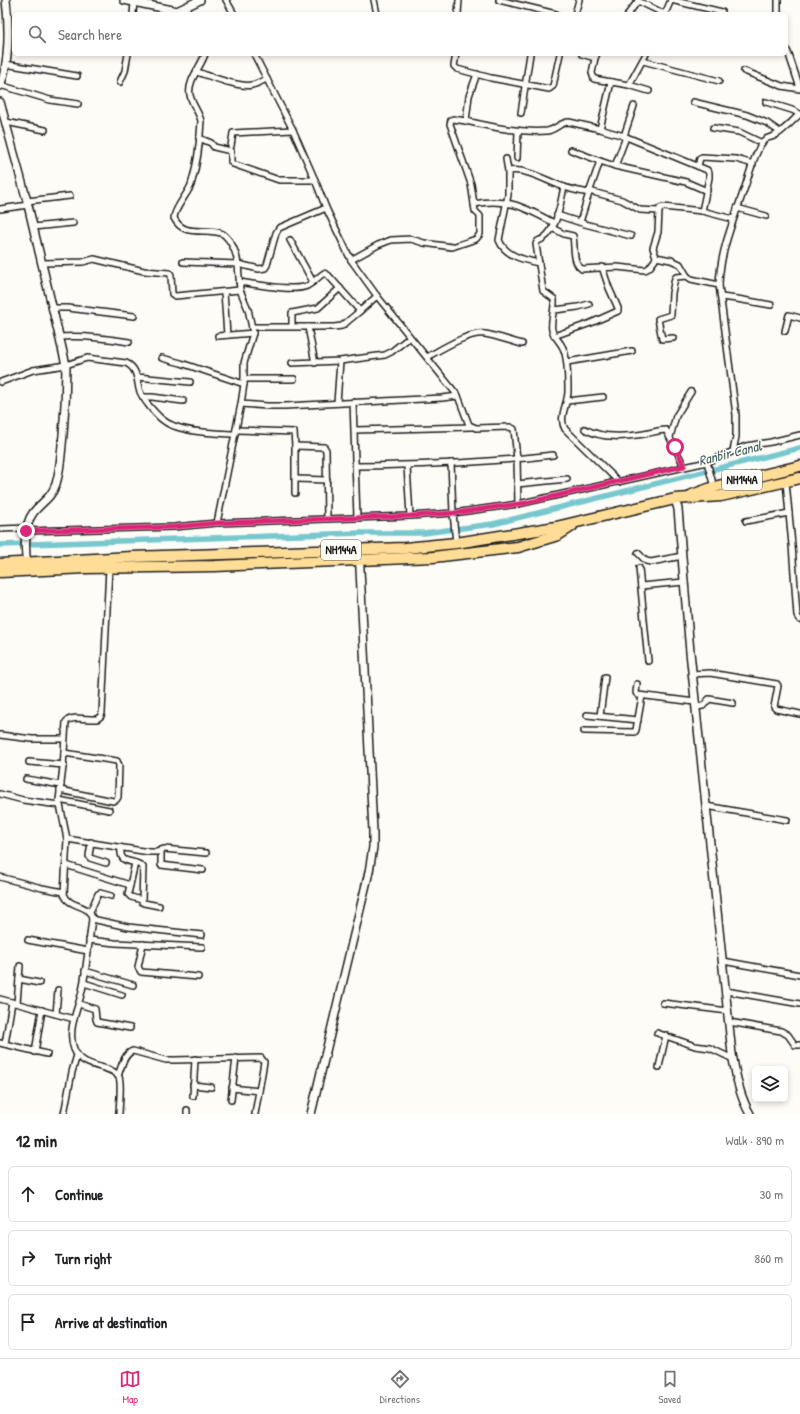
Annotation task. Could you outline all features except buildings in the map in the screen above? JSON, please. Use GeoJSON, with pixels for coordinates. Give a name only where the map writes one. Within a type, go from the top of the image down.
{"type":"FeatureCollection","features":[{"type":"Feature","properties":{"kind":"highway","name":"NH144A"},"geometry":{"type":"LineString","coordinates":[[0,572],[27,567],[132,557],[405,548],[455,539],[497,537],[611,515],[640,506],[680,498],[800,466]]}},
{"type":"Feature","properties":{"kind":"highway"},"geometry":{"type":"LineString","coordinates":[[680,498],[720,496],[800,478]]}},
{"type":"Feature","properties":{"kind":"highway"},"geometry":{"type":"LineString","coordinates":[[109,568],[215,566],[433,557],[518,547],[558,535],[580,522]]}},
{"type":"Feature","properties":{"kind":"highway","name":"NH144A"},"geometry":{"type":"LineString","coordinates":[[0,564],[27,567],[109,568]]}},
{"type":"Feature","properties":{"kind":"street"},"geometry":{"type":"LineString","coordinates":[[6,0],[11,24],[0,86],[50,100],[78,104]]}},
{"type":"Feature","properties":{"kind":"street"},"geometry":{"type":"LineString","coordinates":[[124,0],[182,12],[200,0]]}},
{"type":"Feature","properties":{"kind":"street"},"geometry":{"type":"LineString","coordinates":[[226,0],[233,12]]}},
{"type":"Feature","properties":{"kind":"street"},"geometry":{"type":"LineString","coordinates":[[374,0],[377,12]]}},
{"type":"Feature","properties":{"kind":"street"},"geometry":{"type":"LineString","coordinates":[[458,12],[459,0]]}},
{"type":"Feature","properties":{"kind":"street"},"geometry":{"type":"LineString","coordinates":[[499,0],[536,12]]}},
{"type":"Feature","properties":{"kind":"street"},"geometry":{"type":"LineString","coordinates":[[575,12],[579,0]]}},
{"type":"Feature","properties":{"kind":"street"},"geometry":{"type":"LineString","coordinates":[[629,12],[637,0],[661,12]]}},
{"type":"Feature","properties":{"kind":"street"},"geometry":{"type":"LineString","coordinates":[[666,12],[671,0],[722,12]]}},
{"type":"Feature","properties":{"kind":"street"},"geometry":{"type":"LineString","coordinates":[[778,0],[778,12]]}},
{"type":"Feature","properties":{"kind":"street"},"geometry":{"type":"LineString","coordinates":[[133,12],[134,2]]}},
{"type":"Feature","properties":{"kind":"street"},"geometry":{"type":"LineString","coordinates":[[744,71],[782,86],[800,88],[788,53]]}},
{"type":"Feature","properties":{"kind":"street"},"geometry":{"type":"LineString","coordinates":[[120,82],[125,71],[128,56]]}},
{"type":"Feature","properties":{"kind":"street"},"geometry":{"type":"LineString","coordinates":[[204,56],[189,92],[191,100],[200,116],[201,121],[194,175],[188,193],[174,218],[178,225],[185,229],[223,234],[230,241],[236,253],[238,264],[238,282],[248,309],[253,333],[244,364],[244,382],[241,404],[217,523]]}},
{"type":"Feature","properties":{"kind":"street"},"geometry":{"type":"LineString","coordinates":[[255,56],[293,130],[326,208],[351,260],[410,337],[458,396],[467,422],[471,427]]}},
{"type":"Feature","properties":{"kind":"street"},"geometry":{"type":"LineString","coordinates":[[456,56],[454,66],[456,68],[477,74],[551,89],[559,56]]}},
{"type":"Feature","properties":{"kind":"street"},"geometry":{"type":"LineString","coordinates":[[521,113],[530,56]]}},
{"type":"Feature","properties":{"kind":"street"},"geometry":{"type":"LineString","coordinates":[[596,56],[593,77],[597,80],[629,85],[649,91]]}},
{"type":"Feature","properties":{"kind":"street"},"geometry":{"type":"LineString","coordinates":[[629,85],[645,56]]}},
{"type":"Feature","properties":{"kind":"street"},"geometry":{"type":"LineString","coordinates":[[643,61],[718,82]]}},
{"type":"Feature","properties":{"kind":"street"},"geometry":{"type":"LineString","coordinates":[[5,64],[77,76]]}},
{"type":"Feature","properties":{"kind":"street"},"geometry":{"type":"LineString","coordinates":[[197,72],[220,80],[248,86],[255,85],[267,79]]}},
{"type":"Feature","properties":{"kind":"street"},"geometry":{"type":"LineString","coordinates":[[466,121],[469,96],[477,74]]}},
{"type":"Feature","properties":{"kind":"street"},"geometry":{"type":"LineString","coordinates":[[600,128],[611,82]]}},
{"type":"Feature","properties":{"kind":"street"},"geometry":{"type":"LineString","coordinates":[[0,102],[2,114],[6,122],[28,203],[66,364],[66,389],[60,463],[56,483],[51,495],[33,512],[29,520],[26,552],[27,567]]}},
{"type":"Feature","properties":{"kind":"street"},"geometry":{"type":"LineString","coordinates":[[693,102],[747,115],[767,123],[780,132]]}},
{"type":"Feature","properties":{"kind":"street"},"geometry":{"type":"LineString","coordinates":[[733,451],[736,437],[736,415],[719,285],[720,271],[733,219],[762,143],[766,139],[780,132],[800,114],[766,102]]}},
{"type":"Feature","properties":{"kind":"street"},"geometry":{"type":"LineString","coordinates":[[616,166],[634,106]]}},
{"type":"Feature","properties":{"kind":"street"},"geometry":{"type":"LineString","coordinates":[[351,260],[372,248],[391,240],[411,239],[424,243],[452,247],[476,239],[480,234],[480,216],[475,211],[470,184],[450,124],[451,120],[453,119],[518,131],[551,131],[566,122],[600,128],[625,136],[707,170],[709,173],[707,191],[702,211]]}},
{"type":"Feature","properties":{"kind":"street"},"geometry":{"type":"LineString","coordinates":[[6,122],[45,130]]}},
{"type":"Feature","properties":{"kind":"street"},"geometry":{"type":"LineString","coordinates":[[713,128],[739,132],[762,143]]}},
{"type":"Feature","properties":{"kind":"street"},"geometry":{"type":"LineString","coordinates":[[231,146],[233,133],[293,130]]}},
{"type":"Feature","properties":{"kind":"street"},"geometry":{"type":"LineString","coordinates":[[517,158],[518,131]]}},
{"type":"Feature","properties":{"kind":"street"},"geometry":{"type":"LineString","coordinates":[[199,138],[211,143],[214,147],[231,151],[231,162],[233,164],[279,180],[315,180]]}},
{"type":"Feature","properties":{"kind":"street"},"geometry":{"type":"LineString","coordinates":[[571,150],[616,166],[686,182],[707,191]]}},
{"type":"Feature","properties":{"kind":"street"},"geometry":{"type":"LineString","coordinates":[[698,166],[700,158],[702,157],[736,159],[753,164]]}},
{"type":"Feature","properties":{"kind":"street"},"geometry":{"type":"LineString","coordinates":[[506,159],[508,171],[506,202],[499,236],[501,245],[507,252],[520,258],[539,263]]}},
{"type":"Feature","properties":{"kind":"street"},"geometry":{"type":"LineString","coordinates":[[580,222],[600,161]]}},
{"type":"Feature","properties":{"kind":"street"},"geometry":{"type":"LineString","coordinates":[[508,171],[516,170],[526,172],[564,187],[622,200],[640,210],[659,211]]}},
{"type":"Feature","properties":{"kind":"street"},"geometry":{"type":"LineString","coordinates":[[564,187],[553,226],[544,238],[536,243],[543,291],[554,299],[555,310],[552,326],[554,336],[564,348],[567,362],[568,392],[562,421],[565,429],[619,482]]}},
{"type":"Feature","properties":{"kind":"street"},"geometry":{"type":"LineString","coordinates":[[0,209],[70,196]]}},
{"type":"Feature","properties":{"kind":"street"},"geometry":{"type":"LineString","coordinates":[[474,204],[488,201],[506,202],[529,210],[564,234],[573,236],[574,252],[579,267],[582,269],[602,267],[648,269],[652,266],[656,256],[654,248],[658,232],[659,211],[660,208],[663,207],[702,211],[733,219]]}},
{"type":"Feature","properties":{"kind":"street"},"geometry":{"type":"LineString","coordinates":[[183,262],[238,264],[259,269],[265,268],[279,228],[326,208]]}},
{"type":"Feature","properties":{"kind":"street"},"geometry":{"type":"LineString","coordinates":[[737,208],[766,216]]}},
{"type":"Feature","properties":{"kind":"street"},"geometry":{"type":"LineString","coordinates":[[557,215],[631,236]]}},
{"type":"Feature","properties":{"kind":"street"},"geometry":{"type":"LineString","coordinates":[[33,227],[73,223]]}},
{"type":"Feature","properties":{"kind":"street"},"geometry":{"type":"LineString","coordinates":[[290,240],[313,282]]}},
{"type":"Feature","properties":{"kind":"street"},"geometry":{"type":"LineString","coordinates":[[656,256],[676,262],[681,266],[687,276],[695,280],[719,285]]}},
{"type":"Feature","properties":{"kind":"street"},"geometry":{"type":"LineString","coordinates":[[43,263],[83,262],[94,259],[144,271],[170,273],[172,294],[175,296],[240,290]]}},
{"type":"Feature","properties":{"kind":"street"},"geometry":{"type":"LineString","coordinates":[[554,336],[591,323],[618,310],[608,288],[602,267]]}},
{"type":"Feature","properties":{"kind":"street"},"geometry":{"type":"LineString","coordinates":[[238,282],[304,287],[313,282],[322,274],[326,274],[360,311]]}},
{"type":"Feature","properties":{"kind":"street"},"geometry":{"type":"LineString","coordinates":[[673,338],[662,339],[658,319],[671,315],[672,293],[675,278],[687,276]]}},
{"type":"Feature","properties":{"kind":"street"},"geometry":{"type":"LineString","coordinates":[[292,326],[292,313],[318,308],[340,288]]}},
{"type":"Feature","properties":{"kind":"street"},"geometry":{"type":"LineString","coordinates":[[224,292],[226,335]]}},
{"type":"Feature","properties":{"kind":"street"},"geometry":{"type":"LineString","coordinates":[[252,327],[339,327],[344,325],[378,296]]}},
{"type":"Feature","properties":{"kind":"street"},"geometry":{"type":"LineString","coordinates":[[721,297],[742,299],[771,305]]}},
{"type":"Feature","properties":{"kind":"street"},"geometry":{"type":"LineString","coordinates":[[555,310],[588,304]]}},
{"type":"Feature","properties":{"kind":"street"},"geometry":{"type":"LineString","coordinates":[[52,308],[68,308],[134,316]]}},
{"type":"Feature","properties":{"kind":"street"},"geometry":{"type":"LineString","coordinates":[[785,331],[789,315],[800,318]]}},
{"type":"Feature","properties":{"kind":"street"},"geometry":{"type":"LineString","coordinates":[[308,327],[315,363]]}},
{"type":"Feature","properties":{"kind":"street"},"geometry":{"type":"LineString","coordinates":[[218,336],[253,333]]}},
{"type":"Feature","properties":{"kind":"street"},"geometry":{"type":"LineString","coordinates":[[427,357],[449,345],[474,335],[484,334],[522,344]]}},
{"type":"Feature","properties":{"kind":"street"},"geometry":{"type":"LineString","coordinates":[[59,337],[76,336],[105,338],[129,342]]}},
{"type":"Feature","properties":{"kind":"street"},"geometry":{"type":"LineString","coordinates":[[292,363],[340,361],[385,355],[410,337]]}},
{"type":"Feature","properties":{"kind":"street"},"geometry":{"type":"LineString","coordinates":[[567,362],[632,351]]}},
{"type":"Feature","properties":{"kind":"street"},"geometry":{"type":"LineString","coordinates":[[1,382],[33,370],[66,364],[86,358],[126,363],[131,366],[137,377],[139,388],[143,397],[158,416],[174,426],[192,430],[294,432],[296,479],[295,493]]}},
{"type":"Feature","properties":{"kind":"street"},"geometry":{"type":"LineString","coordinates":[[162,358],[244,382],[294,379]]}},
{"type":"Feature","properties":{"kind":"street"},"geometry":{"type":"LineString","coordinates":[[337,403],[340,361]]}},
{"type":"Feature","properties":{"kind":"street"},"geometry":{"type":"LineString","coordinates":[[137,377],[190,382]]}},
{"type":"Feature","properties":{"kind":"street"},"geometry":{"type":"LineString","coordinates":[[670,437],[676,416],[691,392]]}},
{"type":"Feature","properties":{"kind":"street"},"geometry":{"type":"LineString","coordinates":[[241,404],[279,406],[458,396]]}},
{"type":"Feature","properties":{"kind":"street"},"geometry":{"type":"LineString","coordinates":[[567,401],[602,396]]}},
{"type":"Feature","properties":{"kind":"street"},"geometry":{"type":"LineString","coordinates":[[143,397],[183,401]]}},
{"type":"Feature","properties":{"kind":"street"},"geometry":{"type":"LineString","coordinates":[[353,402],[357,518]]}},
{"type":"Feature","properties":{"kind":"street"},"geometry":{"type":"LineString","coordinates":[[355,430],[471,427],[512,428],[514,430],[517,459],[518,504]]}},
{"type":"Feature","properties":{"kind":"street"},"geometry":{"type":"LineString","coordinates":[[585,429],[590,432],[607,436],[644,434],[664,430],[670,437],[684,466]]}},
{"type":"Feature","properties":{"kind":"street"},"geometry":{"type":"LineString","coordinates":[[0,529],[174,527],[217,523],[454,513],[518,504],[684,466],[708,464],[733,451],[751,445],[772,442],[800,435]]}},
{"type":"Feature","properties":{"kind":"street"},"geometry":{"type":"LineString","coordinates":[[295,446],[325,448],[327,452],[327,519]]}},
{"type":"Feature","properties":{"kind":"street"},"geometry":{"type":"LineString","coordinates":[[356,466],[407,466],[517,459],[553,455]]}},
{"type":"Feature","properties":{"kind":"street"},"geometry":{"type":"LineString","coordinates":[[451,463],[455,539]]}},
{"type":"Feature","properties":{"kind":"street"},"geometry":{"type":"LineString","coordinates":[[708,464],[714,488]]}},
{"type":"Feature","properties":{"kind":"street"},"geometry":{"type":"LineString","coordinates":[[407,466],[410,516]]}},
{"type":"Feature","properties":{"kind":"street"},"geometry":{"type":"LineString","coordinates":[[296,479],[328,480]]}},
{"type":"Feature","properties":{"kind":"street"},"geometry":{"type":"LineString","coordinates":[[517,484],[567,479]]}},
{"type":"Feature","properties":{"kind":"street"},"geometry":{"type":"LineString","coordinates":[[786,482],[798,595],[797,616],[800,620]]}},
{"type":"Feature","properties":{"kind":"street"},"geometry":{"type":"LineString","coordinates":[[680,498],[678,509],[684,582],[696,673],[706,806],[723,961],[730,992],[728,1011],[733,1023],[733,1059],[738,1088],[745,1107],[750,1114]]}},
{"type":"Feature","properties":{"kind":"street"},"geometry":{"type":"LineString","coordinates":[[746,521],[789,513]]}},
{"type":"Feature","properties":{"kind":"street"},"geometry":{"type":"LineString","coordinates":[[311,1114],[369,872],[373,847],[359,549]]}},
{"type":"Feature","properties":{"kind":"street"},"geometry":{"type":"LineString","coordinates":[[638,553],[646,561],[651,562],[682,556]]}},
{"type":"Feature","properties":{"kind":"street"},"geometry":{"type":"LineString","coordinates":[[109,568],[102,713],[97,719],[72,718],[64,725],[64,765],[59,803],[67,839],[64,892],[67,901],[85,908],[90,912],[92,919],[86,971],[79,1004],[74,1019],[72,1041],[77,1055],[83,1061],[113,1072],[118,1076],[120,1083],[119,1114]]}},
{"type":"Feature","properties":{"kind":"street"},"geometry":{"type":"LineString","coordinates":[[640,568],[648,661]]}},
{"type":"Feature","properties":{"kind":"street"},"geometry":{"type":"LineString","coordinates":[[641,586],[684,582]]}},
{"type":"Feature","properties":{"kind":"street"},"geometry":{"type":"LineString","coordinates":[[696,673],[735,676],[777,684],[775,708],[800,714]]}},
{"type":"Feature","properties":{"kind":"street"},"geometry":{"type":"LineString","coordinates":[[600,716],[606,677]]}},
{"type":"Feature","properties":{"kind":"street"},"geometry":{"type":"LineString","coordinates":[[637,684],[636,694],[642,696],[698,706],[709,700],[732,703]]}},
{"type":"Feature","properties":{"kind":"street"},"geometry":{"type":"LineString","coordinates":[[584,731],[634,733],[636,730],[642,696]]}},
{"type":"Feature","properties":{"kind":"street"},"geometry":{"type":"LineString","coordinates":[[587,715],[638,720]]}},
{"type":"Feature","properties":{"kind":"street"},"geometry":{"type":"LineString","coordinates":[[0,735],[32,739],[64,740]]}},
{"type":"Feature","properties":{"kind":"street"},"geometry":{"type":"LineString","coordinates":[[26,779],[113,801],[116,800],[118,797],[119,765],[117,761],[64,753]]}},
{"type":"Feature","properties":{"kind":"street"},"geometry":{"type":"LineString","coordinates":[[29,762],[64,765]]}},
{"type":"Feature","properties":{"kind":"street"},"geometry":{"type":"LineString","coordinates":[[0,794],[23,800],[109,810]]}},
{"type":"Feature","properties":{"kind":"street"},"geometry":{"type":"LineString","coordinates":[[706,806],[787,820]]}},
{"type":"Feature","properties":{"kind":"street"},"geometry":{"type":"LineString","coordinates":[[67,839],[149,852],[157,852],[167,849],[206,853]]}},
{"type":"Feature","properties":{"kind":"street"},"geometry":{"type":"LineString","coordinates":[[91,842],[90,857],[106,863]]}},
{"type":"Feature","properties":{"kind":"street"},"geometry":{"type":"LineString","coordinates":[[121,848],[121,858],[140,865],[144,869],[142,900]]}},
{"type":"Feature","properties":{"kind":"street"},"geometry":{"type":"LineString","coordinates":[[161,850],[160,864],[162,866],[202,870]]}},
{"type":"Feature","properties":{"kind":"street"},"geometry":{"type":"LineString","coordinates":[[135,863],[128,894],[129,897],[142,900],[144,903],[159,906]]}},
{"type":"Feature","properties":{"kind":"street"},"geometry":{"type":"LineString","coordinates":[[66,865],[130,885]]}},
{"type":"Feature","properties":{"kind":"street"},"geometry":{"type":"LineString","coordinates":[[0,876],[37,887],[64,892]]}},
{"type":"Feature","properties":{"kind":"street"},"geometry":{"type":"LineString","coordinates":[[90,912],[98,894],[100,893],[111,896]]}},
{"type":"Feature","properties":{"kind":"street"},"geometry":{"type":"LineString","coordinates":[[92,919],[128,927],[202,935]]}},
{"type":"Feature","properties":{"kind":"street"},"geometry":{"type":"LineString","coordinates":[[28,940],[88,951]]}},
{"type":"Feature","properties":{"kind":"street"},"geometry":{"type":"LineString","coordinates":[[90,940],[202,947]]}},
{"type":"Feature","properties":{"kind":"street"},"geometry":{"type":"LineString","coordinates":[[143,944],[138,967],[141,972],[198,977]]}},
{"type":"Feature","properties":{"kind":"street"},"geometry":{"type":"LineString","coordinates":[[723,961],[800,975]]}},
{"type":"Feature","properties":{"kind":"street"},"geometry":{"type":"LineString","coordinates":[[20,966],[15,1003],[7,1034],[3,1043],[46,1054]]}},
{"type":"Feature","properties":{"kind":"street"},"geometry":{"type":"LineString","coordinates":[[86,971],[133,985]]}},
{"type":"Feature","properties":{"kind":"street"},"geometry":{"type":"LineString","coordinates":[[19,978],[40,983]]}},
{"type":"Feature","properties":{"kind":"street"},"geometry":{"type":"LineString","coordinates":[[84,983],[122,995]]}},
{"type":"Feature","properties":{"kind":"street"},"geometry":{"type":"LineString","coordinates":[[56,1014],[58,990]]}},
{"type":"Feature","properties":{"kind":"street"},"geometry":{"type":"LineString","coordinates":[[730,992],[800,1004]]}},
{"type":"Feature","properties":{"kind":"street"},"geometry":{"type":"LineString","coordinates":[[0,999],[74,1019]]}},
{"type":"Feature","properties":{"kind":"street"},"geometry":{"type":"LineString","coordinates":[[663,1003],[728,1011]]}},
{"type":"Feature","properties":{"kind":"street"},"geometry":{"type":"LineString","coordinates":[[79,1004],[95,1009],[97,1022],[130,1028]]}},
{"type":"Feature","properties":{"kind":"street"},"geometry":{"type":"LineString","coordinates":[[35,1052],[42,1010]]}},
{"type":"Feature","properties":{"kind":"street"},"geometry":{"type":"LineString","coordinates":[[733,1023],[781,1031],[788,1035],[795,1045],[800,1045]]}},
{"type":"Feature","properties":{"kind":"street"},"geometry":{"type":"LineString","coordinates":[[0,1032],[7,1034]]}},
{"type":"Feature","properties":{"kind":"street"},"geometry":{"type":"LineString","coordinates":[[657,1033],[695,1046],[710,1048],[733,1059]]}},
{"type":"Feature","properties":{"kind":"street"},"geometry":{"type":"LineString","coordinates":[[659,1067],[666,1035]]}},
{"type":"Feature","properties":{"kind":"street"},"geometry":{"type":"LineString","coordinates":[[118,1076],[126,1055],[131,1051],[170,1060],[260,1058],[263,1060],[255,1114]]}},
{"type":"Feature","properties":{"kind":"street"},"geometry":{"type":"LineString","coordinates":[[64,1114],[72,1072],[77,1055]]}},
{"type":"Feature","properties":{"kind":"street"},"geometry":{"type":"LineString","coordinates":[[231,1100],[236,1058]]}},
{"type":"Feature","properties":{"kind":"street"},"geometry":{"type":"LineString","coordinates":[[193,1096],[195,1059]]}},
{"type":"Feature","properties":{"kind":"street"},"geometry":{"type":"LineString","coordinates":[[193,1085],[211,1087]]}},
{"type":"Feature","properties":{"kind":"street"},"geometry":{"type":"LineString","coordinates":[[232,1088],[259,1091]]}},
{"type":"Feature","properties":{"kind":"waterway","name":"Ranbir Canal"},"geometry":{"type":"LineString","coordinates":[[0,545],[360,533],[424,533],[493,524],[800,448]]}},
{"type":"Feature","properties":{"kind":"route"},"geometry":{"type":"LineString","coordinates":[[26,531],[174,527],[217,523],[454,513],[526,503],[684,466],[675,447]]}}]}
